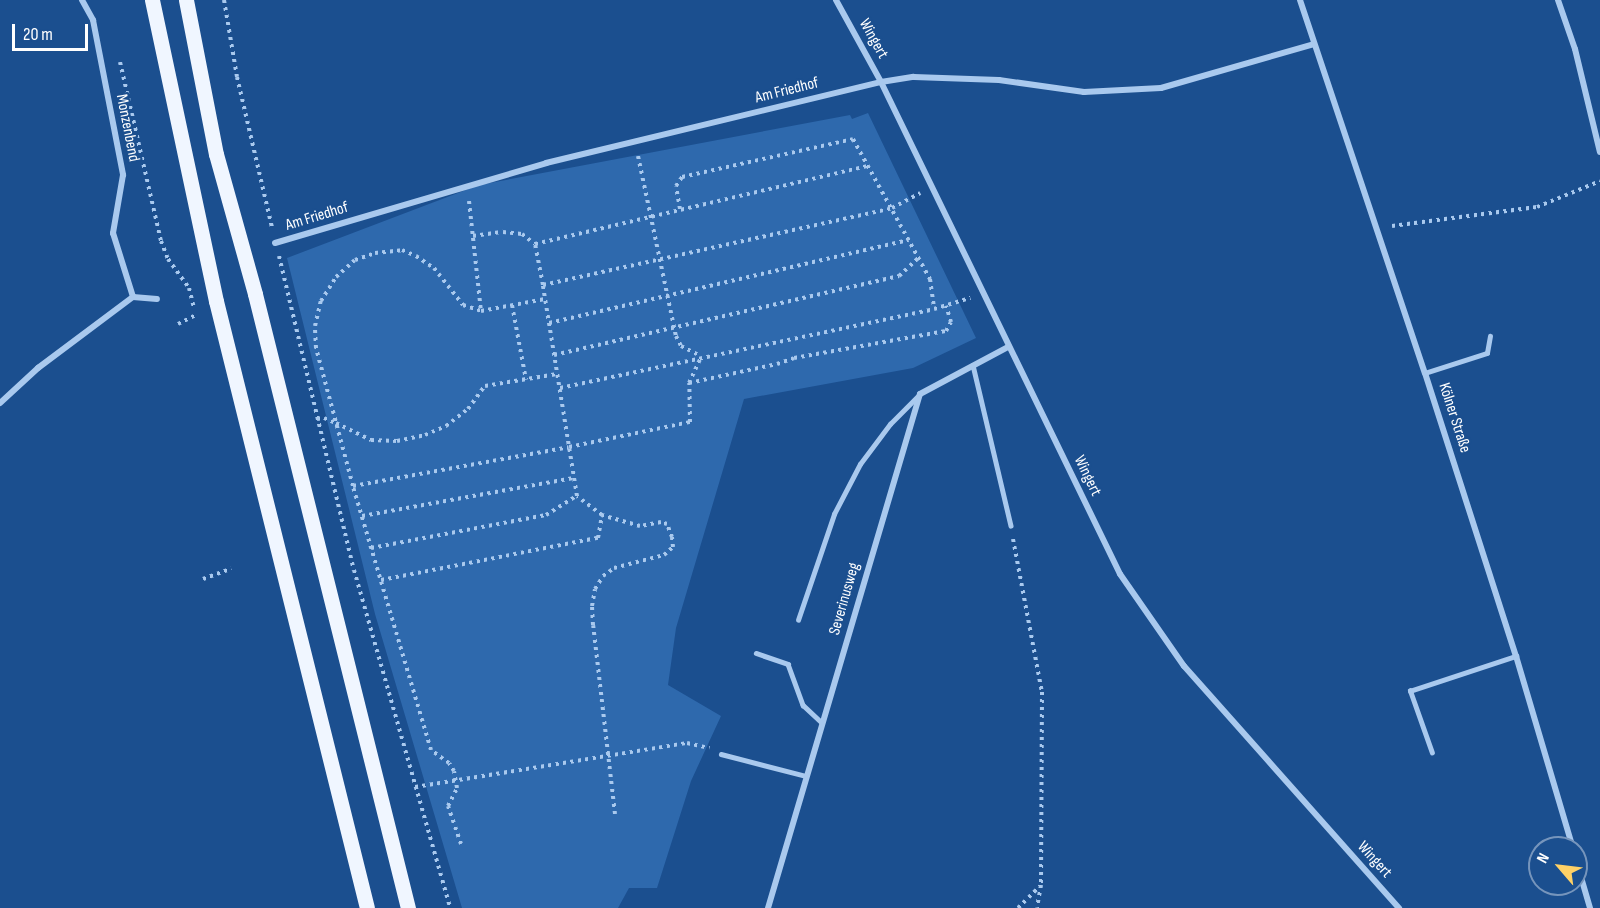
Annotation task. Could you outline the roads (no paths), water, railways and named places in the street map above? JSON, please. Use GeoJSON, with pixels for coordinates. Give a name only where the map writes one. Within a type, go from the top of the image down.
{"type":"FeatureCollection","features":[{"type":"Feature","properties":{"kind":"main road"},"geometry":{"type":"LineString","coordinates":[[152,0],[216,301],[367,908]]}},
{"type":"Feature","properties":{"kind":"main road"},"geometry":{"type":"LineString","coordinates":[[186,0],[216,154],[255,294],[408,908]]}},
{"type":"Feature","properties":{"kind":"street","name":"Monzenbend"},"geometry":{"type":"LineString","coordinates":[[82,0],[93,20],[123,175],[113,232],[133,297]]}},
{"type":"Feature","properties":{"kind":"street","name":"Wingert"},"geometry":{"type":"LineString","coordinates":[[836,0],[881,82],[1120,574],[1184,666],[1399,908]]}},
{"type":"Feature","properties":{"kind":"street","name":"Kölner Straße"},"geometry":{"type":"LineString","coordinates":[[1300,0],[1377,228],[1516,656],[1569,836]]}},
{"type":"Feature","properties":{"kind":"street"},"geometry":{"type":"LineString","coordinates":[[1558,0],[1575,49],[1600,152]]}},
{"type":"Feature","properties":{"kind":"street","name":"Am Friedhof"},"geometry":{"type":"LineString","coordinates":[[275,243],[546,162],[881,82],[914,77],[999,80],[1084,92],[1161,88],[1314,44]]}},
{"type":"Feature","properties":{"kind":"street"},"geometry":{"type":"LineString","coordinates":[[0,403],[38,368],[133,297],[157,299]]}},
{"type":"Feature","properties":{"kind":"street"},"geometry":{"type":"LineString","coordinates":[[920,394],[1008,347]]}},
{"type":"Feature","properties":{"kind":"street","name":"Severinusweg"},"geometry":{"type":"LineString","coordinates":[[768,908],[920,394]]}},
{"type":"Feature","properties":{"kind":"lane"},"geometry":{"type":"LineString","coordinates":[[1425,374],[1487,353],[1490,336]]}},
{"type":"Feature","properties":{"kind":"lane"},"geometry":{"type":"LineString","coordinates":[[973,365],[1011,526]]}},
{"type":"Feature","properties":{"kind":"lane"},"geometry":{"type":"LineString","coordinates":[[798,620],[834,514],[860,464],[890,424],[920,394]]}},
{"type":"Feature","properties":{"kind":"lane"},"geometry":{"type":"LineString","coordinates":[[756,653],[788,664],[803,705],[822,723]]}},
{"type":"Feature","properties":{"kind":"lane"},"geometry":{"type":"LineString","coordinates":[[1432,753],[1410,691],[1516,656]]}},
{"type":"Feature","properties":{"kind":"lane"},"geometry":{"type":"LineString","coordinates":[[721,754],[806,776]]}}]}
